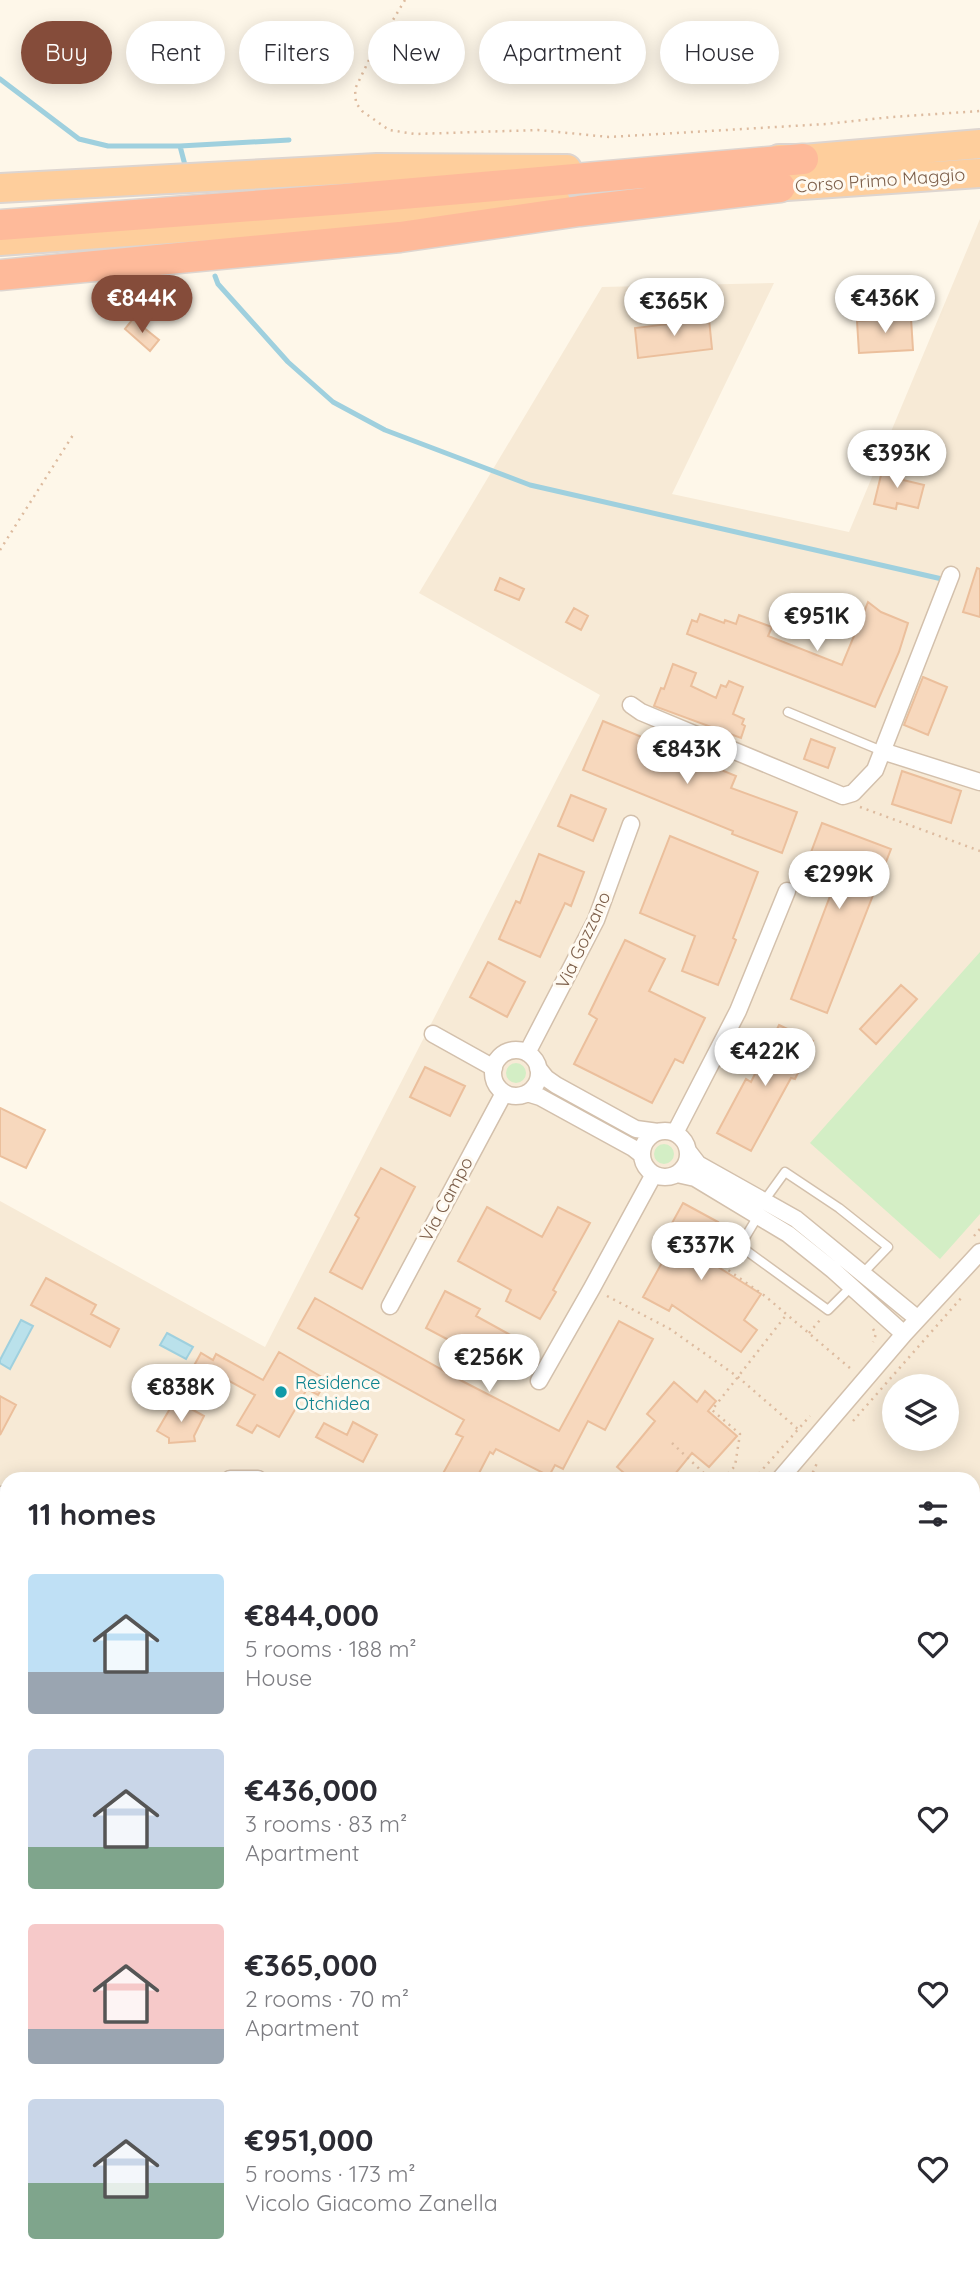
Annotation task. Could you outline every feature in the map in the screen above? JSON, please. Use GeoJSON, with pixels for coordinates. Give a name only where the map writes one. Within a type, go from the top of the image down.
{"type":"FeatureCollection","features":[{"type":"Feature","properties":{"kind":"highway","name":"Corso Primo Maggio"},"geometry":{"type":"LineString","coordinates":[[0,188],[377,168],[572,169],[726,159],[803,159],[980,144]]}},
{"type":"Feature","properties":{"kind":"highway"},"geometry":{"type":"LineString","coordinates":[[0,225],[345,199],[803,159]]}},
{"type":"Feature","properties":{"kind":"highway","name":"Corso Primo Maggio"},"geometry":{"type":"LineString","coordinates":[[0,241],[980,173]]}},
{"type":"Feature","properties":{"kind":"highway"},"geometry":{"type":"LineString","coordinates":[[0,275],[400,237],[579,211],[780,187]]}},
{"type":"Feature","properties":{"kind":"street"},"geometry":{"type":"LineString","coordinates":[[631,705],[641,712],[842,796],[853,793],[875,770],[951,575]]}},
{"type":"Feature","properties":{"kind":"street"},"geometry":{"type":"LineString","coordinates":[[882,751],[980,781]]}},
{"type":"Feature","properties":{"kind":"street","name":"Via Gozzano"},"geometry":{"type":"LineString","coordinates":[[527,1053],[596,920],[631,824]]}},
{"type":"Feature","properties":{"kind":"street"},"geometry":{"type":"LineString","coordinates":[[675,1133],[738,1011],[787,891]]}},
{"type":"Feature","properties":{"kind":"street"},"geometry":{"type":"LineString","coordinates":[[433,1034],[494,1069]]}},
{"type":"Feature","properties":{"kind":"street"},"geometry":{"type":"LineString","coordinates":[[538,1068],[537,1083],[527,1093],[515,1097],[504,1093],[494,1081],[494,1069],[498,1059],[512,1051],[527,1053],[546,1078],[556,1085],[636,1129],[675,1133],[686,1144],[698,1164],[761,1209],[904,1334]]}},
{"type":"Feature","properties":{"kind":"street","name":"Via Campo"},"geometry":{"type":"LineString","coordinates":[[390,1306],[504,1093]]}},
{"type":"Feature","properties":{"kind":"street"},"geometry":{"type":"LineString","coordinates":[[527,1093],[540,1097],[633,1148],[642,1155],[648,1169],[654,1174],[666,1177],[677,1174],[695,1178],[761,1209],[796,1219],[918,1319]]}},
{"type":"Feature","properties":{"kind":"street"},"geometry":{"type":"LineString","coordinates":[[642,1155],[645,1144],[658,1132]]}},
{"type":"Feature","properties":{"kind":"street"},"geometry":{"type":"LineString","coordinates":[[677,1174],[686,1164],[688,1151]]}},
{"type":"Feature","properties":{"kind":"street"},"geometry":{"type":"LineString","coordinates":[[539,1381],[654,1174]]}},
{"type":"Feature","properties":{"kind":"street"},"geometry":{"type":"LineString","coordinates":[[786,1472],[904,1334],[980,1252]]}},
{"type":"Feature","properties":{"kind":"lane"},"geometry":{"type":"LineString","coordinates":[[788,712],[882,751]]}},
{"type":"Feature","properties":{"kind":"lane"},"geometry":{"type":"LineString","coordinates":[[851,1287],[828,1310],[740,1246],[785,1172],[839,1208],[888,1247],[863,1273]]}},
{"type":"Feature","properties":{"kind":"path"},"geometry":{"type":"LineString","coordinates":[[405,0],[355,89],[356,103],[362,111],[389,130],[415,134],[538,130],[609,137],[826,124],[980,111]]}},
{"type":"Feature","properties":{"kind":"path"},"geometry":{"type":"LineString","coordinates":[[0,550],[73,435]]}},
{"type":"Feature","properties":{"kind":"path"},"geometry":{"type":"LineString","coordinates":[[848,794],[856,806],[980,851]]}},
{"type":"Feature","properties":{"kind":"path"},"geometry":{"type":"LineString","coordinates":[[740,1246],[728,1270],[765,1296],[852,1370],[859,1362]]}},
{"type":"Feature","properties":{"kind":"path"},"geometry":{"type":"LineString","coordinates":[[592,1288],[670,1329],[738,1377],[798,1429]]}},
{"type":"Feature","properties":{"kind":"path"},"geometry":{"type":"LineString","coordinates":[[853,1421],[970,1289]]}},
{"type":"Feature","properties":{"kind":"path"},"geometry":{"type":"LineString","coordinates":[[808,1333],[828,1310]]}},
{"type":"Feature","properties":{"kind":"path"},"geometry":{"type":"LineString","coordinates":[[729,1472],[735,1466],[740,1434],[712,1410],[787,1314]]}},
{"type":"Feature","properties":{"kind":"path"},"geometry":{"type":"LineString","coordinates":[[872,1326],[876,1334],[872,1347]]}},
{"type":"Feature","properties":{"kind":"path"},"geometry":{"type":"LineString","coordinates":[[760,1472],[816,1409]]}},
{"type":"Feature","properties":{"kind":"path"},"geometry":{"type":"LineString","coordinates":[[671,1443],[702,1472]]}},
{"type":"Feature","properties":{"kind":"path"},"geometry":{"type":"LineString","coordinates":[[814,1472],[821,1458]]}},
{"type":"Feature","properties":{"kind":"shaded area"},"geometry":{"type":"Polygon","coordinates":[[[980,219],[980,1472],[0,1472],[0,1201],[265,1347],[600,695],[419,593],[602,287],[774,283],[672,494],[849,532],[980,219]]]}},
{"type":"Feature","properties":{"kind":"green space"},"geometry":{"type":"Polygon","coordinates":[[[980,952],[980,1214],[940,1259],[810,1143],[980,952]]]}},
{"type":"Feature","properties":{"kind":"green space"},"geometry":{"type":"Polygon","coordinates":[[[516,1063],[523,1066],[526,1073],[523,1080],[516,1083],[509,1080],[506,1073],[509,1066],[516,1063]]]}},
{"type":"Feature","properties":{"kind":"green space"},"geometry":{"type":"Polygon","coordinates":[[[664,1144],[671,1147],[674,1154],[671,1161],[664,1164],[657,1161],[654,1154],[657,1147],[664,1144]]]}},
{"type":"Feature","properties":{"kind":"water"},"geometry":{"type":"Polygon","coordinates":[[[21,1320],[33,1326],[10,1369],[0,1363],[0,1360],[21,1320]]]}},
{"type":"Feature","properties":{"kind":"water"},"geometry":{"type":"Polygon","coordinates":[[[167,1333],[193,1347],[186,1359],[160,1345],[167,1333]]]}},
{"type":"Feature","properties":{"kind":"building"},"geometry":{"type":"Polygon","coordinates":[[[911,318],[913,350],[859,353],[857,321],[911,318]]]}},
{"type":"Feature","properties":{"kind":"building"},"geometry":{"type":"Polygon","coordinates":[[[133,319],[159,340],[150,351],[125,329],[133,319]]]}},
{"type":"Feature","properties":{"kind":"building"},"geometry":{"type":"Polygon","coordinates":[[[709,319],[712,349],[638,358],[635,328],[709,319]]]}},
{"type":"Feature","properties":{"kind":"building"},"geometry":{"type":"Polygon","coordinates":[[[883,467],[905,472],[903,480],[924,485],[918,508],[897,503],[896,509],[874,504],[883,467]]]}},
{"type":"Feature","properties":{"kind":"building"},"geometry":{"type":"Polygon","coordinates":[[[977,568],[980,569],[980,617],[963,612],[977,568]]]}},
{"type":"Feature","properties":{"kind":"building"},"geometry":{"type":"Polygon","coordinates":[[[500,578],[524,589],[519,600],[495,590],[500,578]]]}},
{"type":"Feature","properties":{"kind":"building"},"geometry":{"type":"Polygon","coordinates":[[[868,602],[881,612],[908,623],[899,652],[875,707],[687,634],[692,620],[697,622],[700,614],[724,623],[725,620],[736,624],[739,615],[772,627],[768,636],[842,665],[868,602]]]}},
{"type":"Feature","properties":{"kind":"building"},"geometry":{"type":"Polygon","coordinates":[[[574,608],[588,616],[581,630],[566,622],[574,608]]]}},
{"type":"Feature","properties":{"kind":"building"},"geometry":{"type":"Polygon","coordinates":[[[673,664],[696,673],[691,686],[716,698],[721,685],[726,687],[729,681],[743,687],[733,714],[744,719],[741,738],[654,706],[661,688],[664,689],[673,664]]]}},
{"type":"Feature","properties":{"kind":"building"},"geometry":{"type":"Polygon","coordinates":[[[923,677],[947,687],[928,735],[904,725],[923,677]]]}},
{"type":"Feature","properties":{"kind":"building"},"geometry":{"type":"Polygon","coordinates":[[[603,721],[736,776],[731,788],[797,812],[782,853],[583,770],[603,721]]]}},
{"type":"Feature","properties":{"kind":"building"},"geometry":{"type":"Polygon","coordinates":[[[811,739],[835,748],[828,768],[804,759],[811,739]]]}},
{"type":"Feature","properties":{"kind":"building"},"geometry":{"type":"Polygon","coordinates":[[[902,771],[961,791],[951,823],[892,804],[902,771]]]}},
{"type":"Feature","properties":{"kind":"building"},"geometry":{"type":"Polygon","coordinates":[[[571,795],[606,809],[593,841],[558,826],[571,795]]]}},
{"type":"Feature","properties":{"kind":"building"},"geometry":{"type":"Polygon","coordinates":[[[822,823],[891,849],[827,1013],[791,999],[838,875],[807,863],[822,823]]]}},
{"type":"Feature","properties":{"kind":"building"},"geometry":{"type":"Polygon","coordinates":[[[670,836],[758,872],[718,985],[682,971],[695,936],[640,913],[670,836]]]}},
{"type":"Feature","properties":{"kind":"building"},"geometry":{"type":"Polygon","coordinates":[[[539,854],[584,872],[571,906],[565,903],[540,957],[499,939],[516,901],[520,903],[539,854]]]}},
{"type":"Feature","properties":{"kind":"building"},"geometry":{"type":"Polygon","coordinates":[[[625,940],[665,959],[649,991],[705,1018],[683,1063],[675,1059],[652,1103],[574,1064],[597,1019],[589,1014],[625,940]]]}},
{"type":"Feature","properties":{"kind":"building"},"geometry":{"type":"Polygon","coordinates":[[[488,962],[525,982],[507,1017],[470,997],[488,962]]]}},
{"type":"Feature","properties":{"kind":"building"},"geometry":{"type":"Polygon","coordinates":[[[901,985],[917,999],[876,1044],[860,1029],[901,985]]]}},
{"type":"Feature","properties":{"kind":"building"},"geometry":{"type":"Polygon","coordinates":[[[779,1025],[813,1041],[795,1079],[791,1078],[751,1151],[717,1133],[746,1079],[751,1082],[779,1025]]]}},
{"type":"Feature","properties":{"kind":"building"},"geometry":{"type":"Polygon","coordinates":[[[425,1067],[465,1086],[450,1116],[410,1097],[425,1067]]]}},
{"type":"Feature","properties":{"kind":"building"},"geometry":{"type":"Polygon","coordinates":[[[0,1108],[45,1130],[26,1168],[0,1156],[0,1108]]]}},
{"type":"Feature","properties":{"kind":"building"},"geometry":{"type":"Polygon","coordinates":[[[381,1168],[415,1187],[362,1289],[330,1272],[359,1218],[355,1215],[381,1168]]]}},
{"type":"Feature","properties":{"kind":"building"},"geometry":{"type":"Polygon","coordinates":[[[683,1203],[718,1222],[699,1255],[761,1294],[744,1320],[757,1330],[741,1352],[672,1305],[669,1311],[643,1297],[664,1259],[655,1254],[683,1203]]]}},
{"type":"Feature","properties":{"kind":"building"},"geometry":{"type":"Polygon","coordinates":[[[487,1207],[542,1237],[558,1207],[590,1223],[540,1319],[506,1301],[511,1290],[458,1261],[487,1207]]]}},
{"type":"Feature","properties":{"kind":"building"},"geometry":{"type":"Polygon","coordinates":[[[46,1278],[96,1305],[91,1314],[119,1329],[110,1347],[31,1305],[46,1278]]]}},
{"type":"Feature","properties":{"kind":"building"},"geometry":{"type":"Polygon","coordinates":[[[445,1291],[480,1309],[476,1316],[525,1343],[509,1372],[426,1328],[445,1291]]]}},
{"type":"Feature","properties":{"kind":"building"},"geometry":{"type":"Polygon","coordinates":[[[315,1298],[462,1381],[559,1431],[619,1321],[653,1339],[605,1430],[588,1421],[563,1469],[555,1465],[551,1472],[541,1472],[496,1449],[493,1454],[490,1452],[480,1472],[444,1472],[463,1437],[456,1434],[464,1420],[298,1328],[315,1298]]]}},
{"type":"Feature","properties":{"kind":"building","name":"Residence Otchidea"},"geometry":{"type":"Polygon","coordinates":[[[279,1352],[327,1380],[318,1395],[307,1389],[279,1437],[257,1425],[252,1433],[237,1425],[255,1395],[224,1378],[214,1394],[186,1380],[201,1353],[213,1360],[216,1354],[263,1380],[279,1352]]]}},
{"type":"Feature","properties":{"kind":"building"},"geometry":{"type":"Polygon","coordinates":[[[674,1382],[697,1402],[705,1391],[716,1401],[708,1411],[737,1436],[709,1467],[692,1453],[677,1472],[623,1472],[617,1467],[655,1421],[647,1414],[674,1382]]]}},
{"type":"Feature","properties":{"kind":"building"},"geometry":{"type":"Polygon","coordinates":[[[0,1396],[16,1405],[0,1435],[0,1396]]]}},
{"type":"Feature","properties":{"kind":"building"},"geometry":{"type":"Polygon","coordinates":[[[175,1400],[204,1416],[194,1436],[195,1441],[169,1443],[169,1438],[157,1431],[175,1400]]]}},
{"type":"Feature","properties":{"kind":"building"},"geometry":{"type":"Polygon","coordinates":[[[353,1422],[377,1435],[363,1462],[316,1437],[324,1423],[347,1435],[353,1422]]]}},
{"type":"Feature","properties":{"kind":"waterway"},"geometry":{"type":"LineString","coordinates":[[0,79],[79,139],[108,146],[180,146],[289,140]]}},
{"type":"Feature","properties":{"kind":"waterway"},"geometry":{"type":"LineString","coordinates":[[180,146],[186,169]]}},
{"type":"Feature","properties":{"kind":"waterway"},"geometry":{"type":"LineString","coordinates":[[215,276],[218,284],[288,362],[333,402],[385,430],[530,485],[942,579]]}},
{"type":"Feature","properties":{"kind":"place","name":"Residence Otchidea"},"geometry":{"type":"Point","coordinates":[281,1392]}}]}
